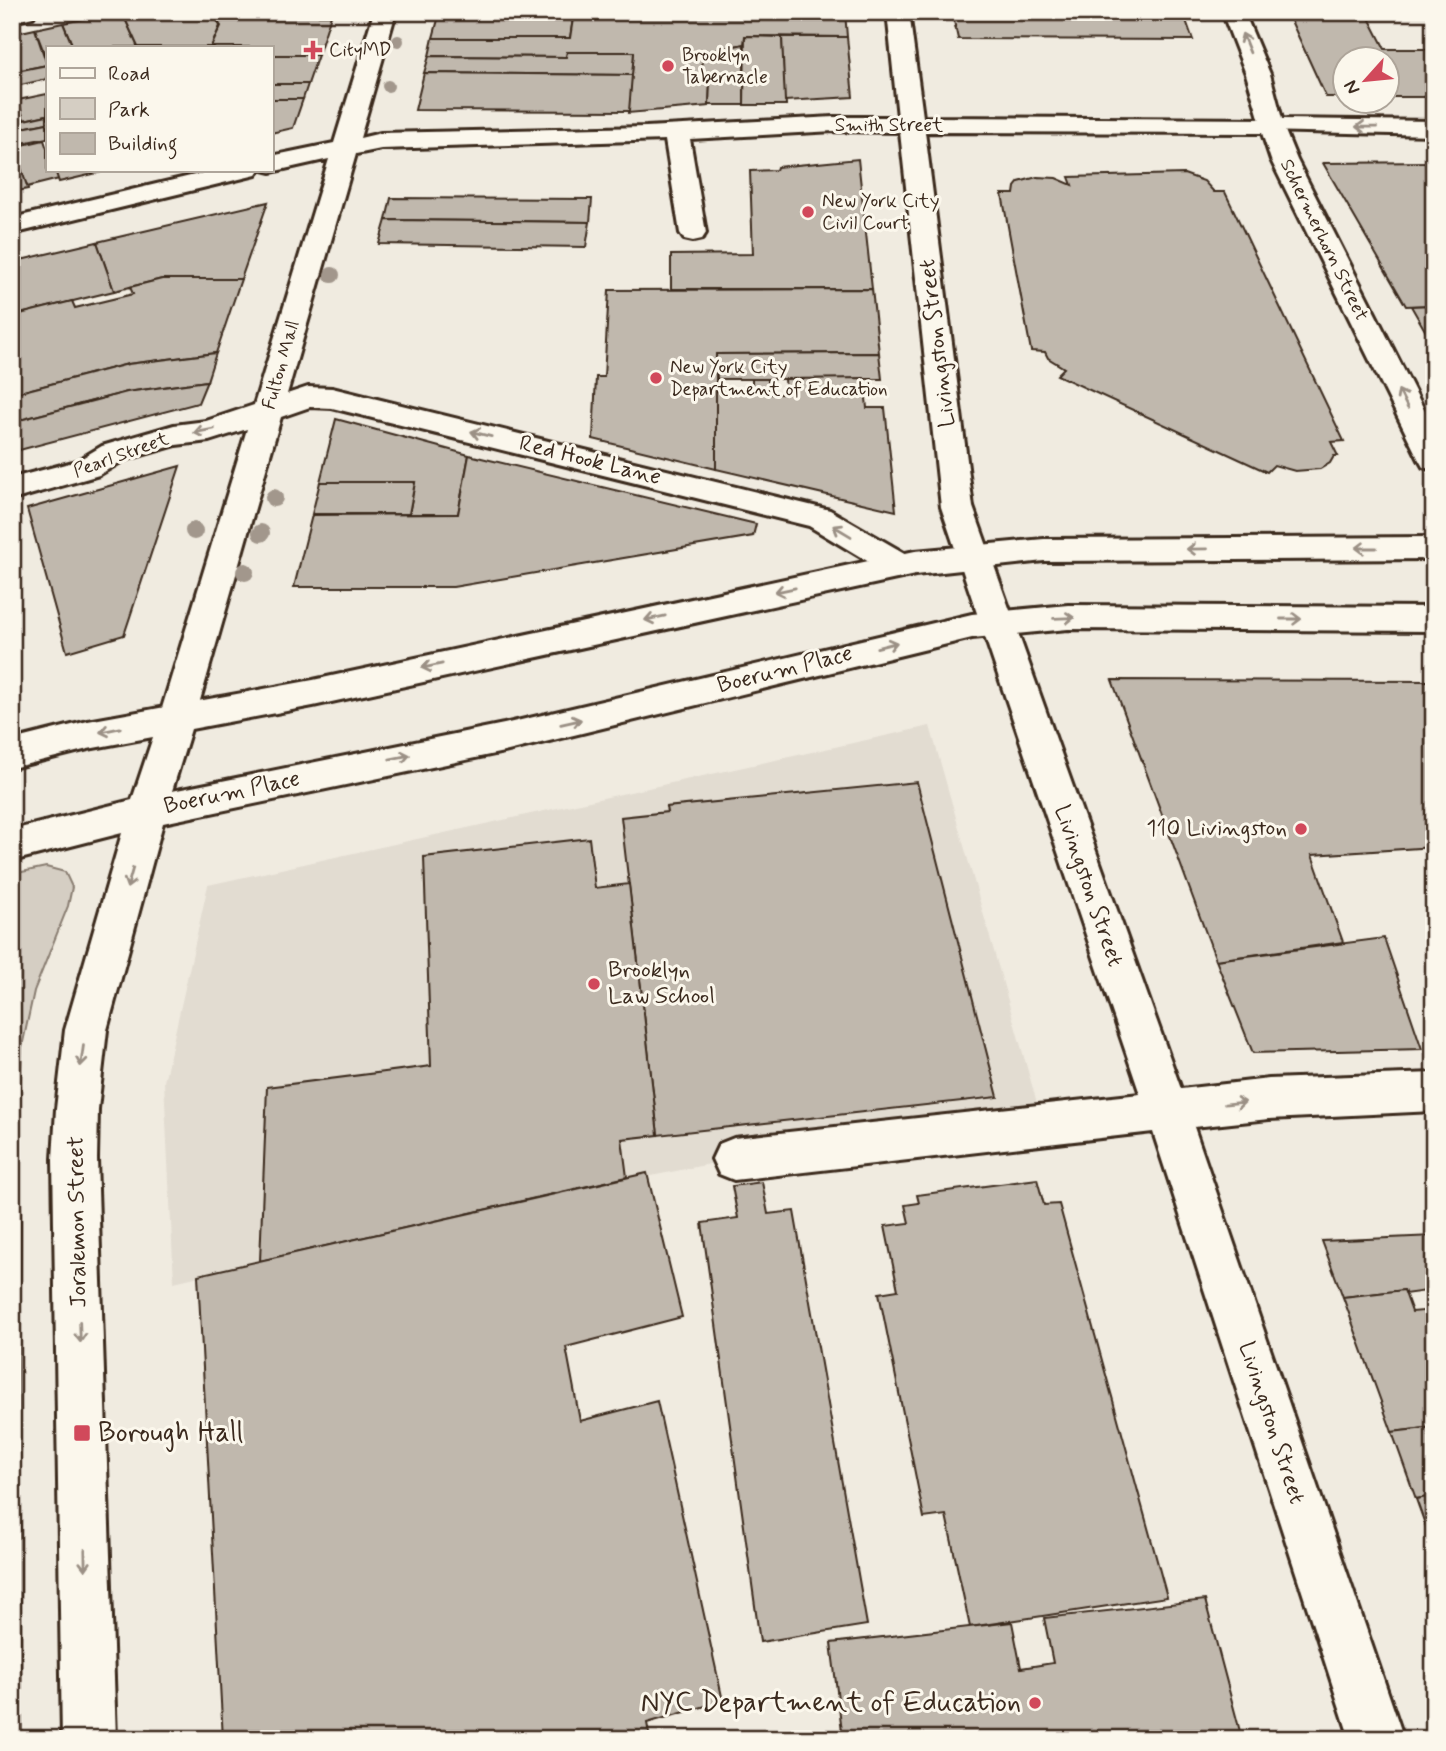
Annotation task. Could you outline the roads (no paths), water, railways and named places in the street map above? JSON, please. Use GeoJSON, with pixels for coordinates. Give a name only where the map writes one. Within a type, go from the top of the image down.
{"type":"FeatureCollection","features":[{"type":"Feature","properties":{"kind":"street"},"geometry":{"type":"LineString","coordinates":[[12,15],[25,12]]}},
{"type":"Feature","properties":{"kind":"street","name":"Fulton Mall"},"geometry":{"type":"LineString","coordinates":[[177,718],[385,12]]}},
{"type":"Feature","properties":{"kind":"street","name":"Livingston Street"},"geometry":{"type":"LineString","coordinates":[[898,12],[957,507],[1167,1110],[1377,1739]]}},
{"type":"Feature","properties":{"kind":"street","name":"Schermerhorn Street"},"geometry":{"type":"LineString","coordinates":[[1233,12],[1258,74],[1284,160],[1434,460]]}},
{"type":"Feature","properties":{"kind":"street","name":"Smith Street"},"geometry":{"type":"LineString","coordinates":[[273,164],[381,141],[676,133],[834,124],[1434,128]]}},
{"type":"Feature","properties":{"kind":"street"},"geometry":{"type":"LineString","coordinates":[[676,133],[684,167],[693,233]]}},
{"type":"Feature","properties":{"kind":"street"},"geometry":{"type":"LineString","coordinates":[[12,226],[239,172]]}},
{"type":"Feature","properties":{"kind":"street","name":"Red Hook Lane"},"geometry":{"type":"LineString","coordinates":[[268,408],[308,397],[332,398],[819,518],[901,566]]}},
{"type":"Feature","properties":{"kind":"street","name":"Pearl Street"},"geometry":{"type":"LineString","coordinates":[[12,489],[88,468],[113,453],[174,435],[209,431],[268,408]]}},
{"type":"Feature","properties":{"kind":"street"},"geometry":{"type":"LineString","coordinates":[[12,754],[88,735],[313,693],[901,566],[1044,550],[1434,548]]}},
{"type":"Feature","properties":{"kind":"street","name":"Boerum Place"},"geometry":{"type":"LineString","coordinates":[[12,846],[147,811],[332,771],[504,738],[936,633],[996,623],[1068,618],[1434,619]]}},
{"type":"Feature","properties":{"kind":"street","name":"Joralemon Street"},"geometry":{"type":"LineString","coordinates":[[89,1739],[76,1211],[77,1109],[86,1030],[147,811],[177,718]]}},
{"type":"Feature","properties":{"kind":"street"},"geometry":{"type":"LineString","coordinates":[[734,1159],[1269,1099],[1434,1092]]}},
{"type":"Feature","properties":{"kind":"place","name":"CityMD"},"geometry":{"type":"Point","coordinates":[313,50]}},
{"type":"Feature","properties":{"kind":"place","name":"Brooklyn Tabernacle"},"geometry":{"type":"Point","coordinates":[668,66]}},
{"type":"Feature","properties":{"kind":"place","name":"New York City Civil Court"},"geometry":{"type":"Point","coordinates":[808,212]}},
{"type":"Feature","properties":{"kind":"place","name":"New York City Department of Education"},"geometry":{"type":"Point","coordinates":[656,378]}},
{"type":"Feature","properties":{"kind":"place","name":"110 Livingston"},"geometry":{"type":"Point","coordinates":[1301,829]}},
{"type":"Feature","properties":{"kind":"place","name":"Brooklyn Law School"},"geometry":{"type":"Point","coordinates":[594,984]}},
{"type":"Feature","properties":{"kind":"place","name":"Borough Hall"},"geometry":{"type":"Point","coordinates":[82,1433]}},
{"type":"Feature","properties":{"kind":"place","name":"NYC Department of Education"},"geometry":{"type":"Point","coordinates":[1035,1703]}}]}
